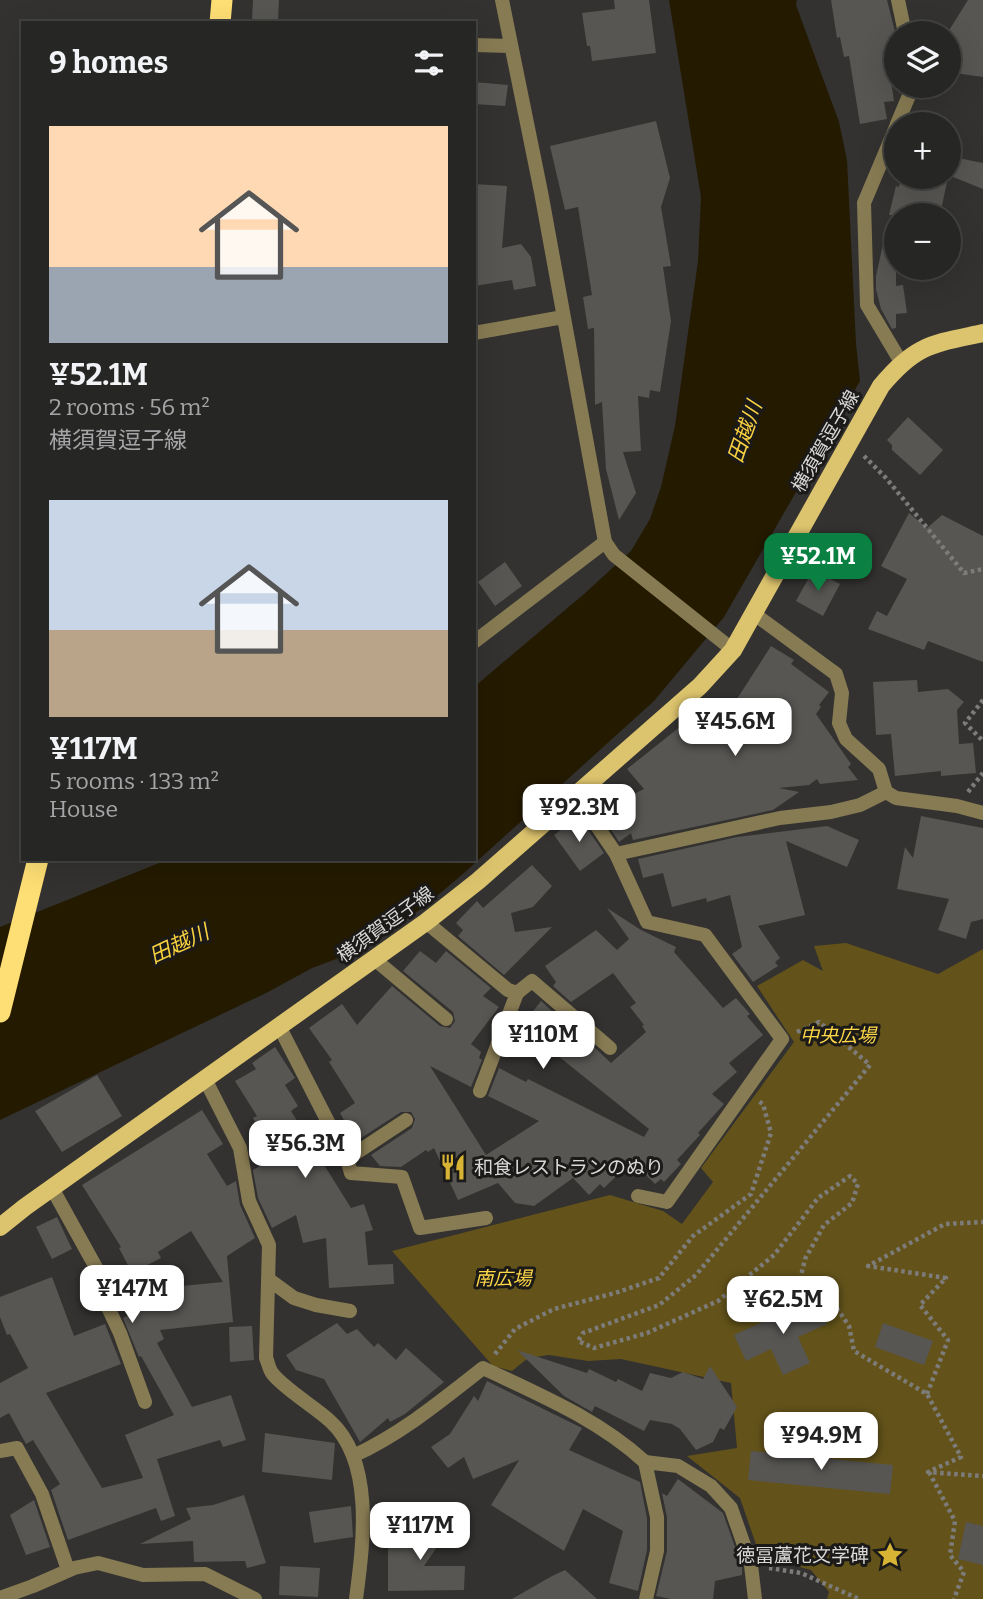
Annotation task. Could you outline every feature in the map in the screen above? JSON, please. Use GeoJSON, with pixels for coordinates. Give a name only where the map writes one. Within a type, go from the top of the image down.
{"type":"FeatureCollection","features":[{"type":"Feature","properties":{"kind":"highway"},"geometry":{"type":"LineString","coordinates":[[220,21],[222,0]]}},
{"type":"Feature","properties":{"kind":"highway"},"geometry":{"type":"LineString","coordinates":[[0,1012],[38,861]]}},
{"type":"Feature","properties":{"kind":"main road","name":"横須賀逗子線"},"geometry":{"type":"LineString","coordinates":[[0,1227],[426,922],[478,881],[700,686],[733,650],[848,440],[881,386],[901,362],[929,345],[983,333]]}},
{"type":"Feature","properties":{"kind":"street"},"geometry":{"type":"LineString","coordinates":[[502,0],[541,192],[606,542],[614,555],[733,650]]}},
{"type":"Feature","properties":{"kind":"street"},"geometry":{"type":"LineString","coordinates":[[898,0],[902,21]]}},
{"type":"Feature","properties":{"kind":"street"},"geometry":{"type":"LineString","coordinates":[[476,45],[510,46]]}},
{"type":"Feature","properties":{"kind":"street"},"geometry":{"type":"LineString","coordinates":[[884,156],[864,203],[867,305],[901,362]]}},
{"type":"Feature","properties":{"kind":"street"},"geometry":{"type":"LineString","coordinates":[[476,333],[563,317]]}},
{"type":"Feature","properties":{"kind":"street"},"geometry":{"type":"LineString","coordinates":[[476,640],[606,542]]}},
{"type":"Feature","properties":{"kind":"street"},"geometry":{"type":"LineString","coordinates":[[753,613],[836,674],[842,693],[839,723],[846,739],[879,769],[886,792],[896,798],[957,806],[983,813]]}},
{"type":"Feature","properties":{"kind":"street"},"geometry":{"type":"LineString","coordinates":[[616,854],[780,818],[851,808],[886,792]]}},
{"type":"Feature","properties":{"kind":"street"},"geometry":{"type":"LineString","coordinates":[[576,795],[616,854],[647,922],[705,935],[782,1039],[667,1202],[638,1196]]}},
{"type":"Feature","properties":{"kind":"street"},"geometry":{"type":"LineString","coordinates":[[426,922],[508,990],[517,993]]}},
{"type":"Feature","properties":{"kind":"street"},"geometry":{"type":"LineString","coordinates":[[373,958],[446,1019]]}},
{"type":"Feature","properties":{"kind":"street"},"geometry":{"type":"LineString","coordinates":[[480,1091],[517,993],[532,981],[610,1048]]}},
{"type":"Feature","properties":{"kind":"street"},"geometry":{"type":"LineString","coordinates":[[279,1026],[347,1159],[351,1173],[402,1177],[420,1228],[486,1218]]}},
{"type":"Feature","properties":{"kind":"street"},"geometry":{"type":"LineString","coordinates":[[205,1079],[240,1148],[249,1201],[269,1245],[266,1358],[272,1373],[331,1421],[347,1441],[353,1456],[364,1517],[356,1599]]}},
{"type":"Feature","properties":{"kind":"street"},"geometry":{"type":"LineString","coordinates":[[347,1159],[406,1120]]}},
{"type":"Feature","properties":{"kind":"street"},"geometry":{"type":"LineString","coordinates":[[52,1188],[108,1292],[104,1301],[120,1333],[145,1402]]}},
{"type":"Feature","properties":{"kind":"street"},"geometry":{"type":"LineString","coordinates":[[268,1279],[294,1298],[316,1306],[350,1311]]}},
{"type":"Feature","properties":{"kind":"street"},"geometry":{"type":"LineString","coordinates":[[353,1456],[382,1443],[483,1368],[555,1401],[620,1440],[645,1462],[678,1466],[711,1486],[732,1508],[751,1564],[755,1599]]}},
{"type":"Feature","properties":{"kind":"street"},"geometry":{"type":"LineString","coordinates":[[0,1451],[17,1448],[42,1494],[68,1570]]}},
{"type":"Feature","properties":{"kind":"street"},"geometry":{"type":"LineString","coordinates":[[645,1462],[657,1517],[657,1551],[646,1599]]}},
{"type":"Feature","properties":{"kind":"street"},"geometry":{"type":"LineString","coordinates":[[0,1598],[68,1570],[99,1563],[143,1575],[205,1574],[255,1599]]}},
{"type":"Feature","properties":{"kind":"path"},"geometry":{"type":"LineString","coordinates":[[848,440],[886,478],[964,573],[983,569]]}},
{"type":"Feature","properties":{"kind":"path"},"geometry":{"type":"LineString","coordinates":[[983,700],[965,723],[983,741]]}},
{"type":"Feature","properties":{"kind":"path"},"geometry":{"type":"LineString","coordinates":[[782,1039],[819,1022],[870,1065],[696,1275],[659,1305],[583,1333],[578,1341],[594,1348],[647,1333],[718,1301],[774,1255],[818,1198],[850,1176],[858,1184],[852,1203],[824,1225],[805,1259],[797,1292],[828,1295],[849,1326],[854,1351],[927,1394],[961,1457],[928,1472]]}},
{"type":"Feature","properties":{"kind":"path"},"geometry":{"type":"LineString","coordinates":[[483,1368],[515,1329],[554,1309],[659,1278],[692,1236],[751,1194],[771,1133],[763,1104],[743,1091]]}},
{"type":"Feature","properties":{"kind":"path"},"geometry":{"type":"LineString","coordinates":[[751,1194],[758,1200]]}},
{"type":"Feature","properties":{"kind":"path"},"geometry":{"type":"LineString","coordinates":[[927,1394],[948,1340],[920,1305],[946,1278],[868,1266],[945,1224],[983,1222]]}},
{"type":"Feature","properties":{"kind":"path"},"geometry":{"type":"LineString","coordinates":[[928,1472],[983,1476]]}},
{"type":"Feature","properties":{"kind":"path"},"geometry":{"type":"LineString","coordinates":[[928,1472],[955,1521],[950,1555],[964,1572],[954,1599]]}},
{"type":"Feature","properties":{"kind":"path"},"geometry":{"type":"LineString","coordinates":[[751,1564],[801,1573],[859,1599]]}},
{"type":"Feature","properties":{"kind":"green space"},"geometry":{"type":"Polygon","coordinates":[[[846,943],[938,974],[983,949],[983,1599],[827,1599],[829,1592],[811,1570],[760,1556],[740,1498],[687,1456],[737,1448],[731,1383],[621,1359],[588,1361],[549,1355],[528,1358],[512,1371],[493,1366],[392,1251],[610,1195],[663,1211],[682,1224],[713,1182],[701,1168],[794,1042],[757,986],[803,960],[823,971],[814,946],[846,943]]]}},
{"type":"Feature","properties":{"kind":"water","name":"田越川"},"geometry":{"type":"Polygon","coordinates":[[[669,0],[797,0],[796,5],[839,122],[847,160],[860,381],[724,617],[654,701],[464,873],[424,907],[355,952],[312,968],[268,992],[0,1120],[0,927],[164,861],[476,861],[476,685],[631,551],[650,519],[661,487],[675,426],[698,261],[701,197],[669,0]]]}},
{"type":"Feature","properties":{"kind":"building"},"geometry":{"type":"Polygon","coordinates":[[[253,0],[279,0],[278,20],[252,20],[253,0]]]}},
{"type":"Feature","properties":{"kind":"building"},"geometry":{"type":"Polygon","coordinates":[[[614,0],[649,0],[656,53],[592,61],[582,13],[615,9],[614,0]]]}},
{"type":"Feature","properties":{"kind":"building"},"geometry":{"type":"Polygon","coordinates":[[[831,0],[887,0],[892,21],[884,21],[884,98],[894,98],[894,101],[884,102],[884,120],[860,124],[849,56],[844,57],[840,37],[837,38],[831,0]]]}},
{"type":"Feature","properties":{"kind":"building"},"geometry":{"type":"Polygon","coordinates":[[[968,0],[983,0],[983,77],[961,74],[961,21],[955,21],[968,0]]]}},
{"type":"Feature","properties":{"kind":"building"},"geometry":{"type":"Polygon","coordinates":[[[476,82],[508,85],[505,106],[476,104],[476,82]]]}},
{"type":"Feature","properties":{"kind":"building"},"geometry":{"type":"Polygon","coordinates":[[[656,121],[670,178],[661,207],[671,266],[663,267],[671,321],[660,392],[650,390],[649,398],[638,396],[641,451],[623,452],[636,493],[619,520],[606,469],[602,402],[595,405],[594,328],[588,329],[583,297],[592,295],[578,207],[565,210],[550,146],[656,121]]]}},
{"type":"Feature","properties":{"kind":"building"},"geometry":{"type":"Polygon","coordinates":[[[961,159],[983,163],[983,189],[961,180],[961,159]]]}},
{"type":"Feature","properties":{"kind":"building"},"geometry":{"type":"Polygon","coordinates":[[[476,184],[507,186],[502,248],[521,244],[531,257],[536,286],[514,290],[512,280],[476,286],[476,184]]]}},
{"type":"Feature","properties":{"kind":"building"},"geometry":{"type":"Polygon","coordinates":[[[895,189],[945,189],[943,203],[892,203],[895,189]]]}},
{"type":"Feature","properties":{"kind":"building"},"geometry":{"type":"Polygon","coordinates":[[[884,240],[884,280],[896,280],[896,286],[903,285],[907,313],[896,314],[896,328],[892,329],[881,309],[876,276],[884,240]]]}},
{"type":"Feature","properties":{"kind":"building"},"geometry":{"type":"Polygon","coordinates":[[[908,417],[943,450],[920,475],[892,450],[892,445],[887,440],[908,417]]]}},
{"type":"Feature","properties":{"kind":"building"},"geometry":{"type":"Polygon","coordinates":[[[909,513],[927,528],[942,515],[983,536],[983,662],[928,641],[924,650],[868,629],[877,611],[887,616],[907,579],[881,566],[909,513]]]}},
{"type":"Feature","properties":{"kind":"building"},"geometry":{"type":"Polygon","coordinates":[[[505,562],[522,586],[495,606],[478,582],[505,562]]]}},
{"type":"Feature","properties":{"kind":"building"},"geometry":{"type":"Polygon","coordinates":[[[813,570],[840,584],[823,616],[796,601],[813,570]]]}},
{"type":"Feature","properties":{"kind":"building"},"geometry":{"type":"Polygon","coordinates":[[[771,646],[794,660],[791,664],[829,692],[816,714],[851,764],[848,767],[858,780],[820,784],[817,779],[809,785],[779,788],[799,792],[773,810],[633,840],[631,833],[619,842],[599,811],[644,789],[627,769],[686,722],[694,731],[735,702],[771,646]]]}},
{"type":"Feature","properties":{"kind":"building"},"geometry":{"type":"Polygon","coordinates":[[[917,680],[918,692],[948,689],[964,702],[957,710],[959,744],[973,743],[976,773],[941,776],[941,771],[895,776],[891,734],[876,735],[873,682],[917,680]]]}},
{"type":"Feature","properties":{"kind":"building"},"geometry":{"type":"Polygon","coordinates":[[[921,816],[983,828],[983,919],[971,922],[966,939],[938,930],[949,899],[897,889],[905,847],[913,858],[921,816]]]}},
{"type":"Feature","properties":{"kind":"building"},"geometry":{"type":"Polygon","coordinates":[[[577,818],[604,853],[580,871],[554,835],[577,818]]]}},
{"type":"Feature","properties":{"kind":"building"},"geometry":{"type":"Polygon","coordinates":[[[827,826],[859,840],[847,867],[786,841],[805,915],[758,926],[780,958],[775,962],[778,966],[753,982],[732,954],[742,947],[730,895],[707,902],[706,898],[672,907],[663,873],[643,878],[638,859],[737,837],[827,826]]]}},
{"type":"Feature","properties":{"kind":"building"},"geometry":{"type":"Polygon","coordinates":[[[532,865],[552,886],[533,907],[511,913],[515,932],[552,927],[504,975],[458,936],[463,930],[456,923],[477,901],[483,908],[532,865]]]}},
{"type":"Feature","properties":{"kind":"building"},"geometry":{"type":"Polygon","coordinates":[[[607,908],[641,930],[676,947],[674,952],[723,1008],[736,998],[763,1035],[729,1063],[737,1072],[712,1094],[724,1104],[677,1160],[681,1164],[664,1182],[661,1179],[655,1184],[632,1161],[604,1188],[600,1184],[589,1195],[573,1178],[534,1206],[515,1203],[498,1183],[458,1200],[434,1148],[428,1152],[426,1150],[401,1167],[380,1166],[371,1155],[412,1128],[415,1119],[411,1112],[401,1112],[349,1143],[340,1125],[345,1122],[340,1113],[355,1103],[329,1062],[332,1060],[309,1028],[342,1004],[357,1025],[392,986],[440,1026],[450,1028],[455,1021],[453,1012],[403,971],[420,951],[436,963],[446,951],[491,988],[483,996],[499,1007],[471,1044],[481,1052],[479,1058],[482,1060],[471,1087],[430,1066],[486,1155],[539,1121],[488,1096],[499,1068],[526,1082],[528,1079],[644,1137],[649,1129],[527,1031],[519,1036],[516,1033],[541,1001],[554,1013],[550,1016],[592,1050],[594,1047],[611,1063],[646,1032],[630,1007],[636,1003],[613,973],[571,1002],[553,986],[556,982],[545,966],[596,930],[617,950],[629,939],[607,908]]]}},
{"type":"Feature","properties":{"kind":"building"},"geometry":{"type":"Polygon","coordinates":[[[275,1047],[295,1078],[285,1085],[298,1106],[291,1111],[311,1143],[324,1135],[333,1153],[321,1160],[351,1208],[364,1204],[373,1230],[365,1232],[368,1265],[393,1264],[394,1284],[329,1288],[326,1238],[303,1243],[296,1215],[272,1228],[258,1198],[253,1170],[268,1161],[252,1135],[260,1130],[253,1118],[257,1116],[235,1081],[256,1069],[252,1063],[275,1047]]]}},
{"type":"Feature","properties":{"kind":"building"},"geometry":{"type":"Polygon","coordinates":[[[97,1075],[122,1116],[62,1152],[35,1111],[97,1075]]]}},
{"type":"Feature","properties":{"kind":"building"},"geometry":{"type":"Polygon","coordinates":[[[202,1110],[223,1144],[207,1154],[227,1186],[236,1181],[240,1205],[255,1238],[227,1256],[233,1322],[160,1330],[164,1339],[157,1343],[192,1407],[231,1395],[246,1440],[223,1447],[220,1440],[157,1459],[175,1516],[161,1521],[156,1508],[68,1540],[51,1490],[60,1484],[33,1440],[26,1444],[9,1413],[0,1418],[0,1383],[28,1368],[10,1334],[7,1335],[0,1317],[0,1297],[52,1277],[74,1336],[105,1324],[121,1364],[46,1393],[102,1488],[143,1478],[125,1435],[174,1415],[141,1356],[139,1357],[123,1318],[149,1305],[141,1290],[223,1282],[191,1231],[158,1252],[161,1258],[132,1273],[119,1248],[121,1247],[82,1185],[202,1110]]]}},
{"type":"Feature","properties":{"kind":"building"},"geometry":{"type":"Polygon","coordinates":[[[57,1217],[72,1249],[52,1259],[36,1227],[57,1217]]]}},
{"type":"Feature","properties":{"kind":"building"},"geometry":{"type":"Polygon","coordinates":[[[815,1298],[827,1324],[798,1337],[810,1363],[783,1375],[771,1349],[746,1361],[734,1335],[815,1298]]]}},
{"type":"Feature","properties":{"kind":"building"},"geometry":{"type":"Polygon","coordinates":[[[337,1323],[347,1334],[357,1329],[374,1347],[378,1343],[396,1360],[406,1348],[444,1382],[405,1414],[390,1422],[388,1418],[360,1442],[324,1379],[296,1370],[286,1355],[337,1323]]]}},
{"type":"Feature","properties":{"kind":"building"},"geometry":{"type":"Polygon","coordinates":[[[883,1323],[933,1341],[924,1365],[875,1347],[883,1323]]]}},
{"type":"Feature","properties":{"kind":"building"},"geometry":{"type":"Polygon","coordinates":[[[252,1326],[254,1360],[230,1362],[229,1327],[252,1326]]]}},
{"type":"Feature","properties":{"kind":"building"},"geometry":{"type":"Polygon","coordinates":[[[517,1350],[587,1373],[589,1369],[642,1391],[650,1373],[671,1378],[683,1372],[703,1379],[710,1366],[737,1407],[724,1430],[720,1428],[713,1442],[696,1450],[680,1429],[672,1424],[650,1420],[644,1431],[595,1406],[592,1412],[564,1396],[517,1350]]]}},
{"type":"Feature","properties":{"kind":"building"},"geometry":{"type":"Polygon","coordinates":[[[487,1381],[582,1428],[569,1450],[640,1482],[647,1518],[647,1550],[638,1591],[609,1583],[623,1531],[583,1509],[564,1551],[491,1505],[519,1460],[473,1479],[464,1457],[448,1468],[431,1447],[450,1434],[474,1396],[478,1401],[487,1381]]]}},
{"type":"Feature","properties":{"kind":"building"},"geometry":{"type":"Polygon","coordinates":[[[265,1433],[335,1443],[332,1480],[262,1472],[265,1433]]]}},
{"type":"Feature","properties":{"kind":"building"},"geometry":{"type":"Polygon","coordinates":[[[751,1451],[893,1465],[890,1494],[748,1480],[751,1451]]]}},
{"type":"Feature","properties":{"kind":"building"},"geometry":{"type":"Polygon","coordinates":[[[678,1479],[723,1513],[742,1567],[742,1575],[715,1581],[713,1599],[671,1599],[656,1596],[667,1551],[667,1517],[662,1493],[667,1496],[678,1479]]]}},
{"type":"Feature","properties":{"kind":"building"},"geometry":{"type":"Polygon","coordinates":[[[244,1495],[266,1563],[247,1568],[245,1561],[194,1562],[193,1541],[140,1544],[191,1519],[186,1508],[213,1505],[244,1495]]]}},
{"type":"Feature","properties":{"kind":"building"},"geometry":{"type":"Polygon","coordinates":[[[34,1500],[50,1547],[26,1555],[10,1515],[34,1500]]]}},
{"type":"Feature","properties":{"kind":"building"},"geometry":{"type":"Polygon","coordinates":[[[351,1506],[353,1537],[314,1543],[309,1512],[351,1506]]]}},
{"type":"Feature","properties":{"kind":"building"},"geometry":{"type":"Polygon","coordinates":[[[411,1515],[443,1538],[424,1566],[465,1566],[464,1590],[388,1591],[388,1549],[411,1515]]]}},
{"type":"Feature","properties":{"kind":"building"},"geometry":{"type":"Polygon","coordinates":[[[966,1522],[983,1526],[983,1565],[958,1559],[966,1522]]]}},
{"type":"Feature","properties":{"kind":"building"},"geometry":{"type":"Polygon","coordinates":[[[280,1566],[320,1568],[318,1597],[279,1595],[280,1566]]]}},
{"type":"Feature","properties":{"kind":"building"},"geometry":{"type":"Polygon","coordinates":[[[565,1570],[597,1599],[512,1599],[552,1576],[565,1570]]]}},
{"type":"Feature","properties":{"kind":"place","name":"和食レストランのぬり"},"geometry":{"type":"Point","coordinates":[453,1167]}},
{"type":"Feature","properties":{"kind":"place","name":"徳冨蘆花文学碑"},"geometry":{"type":"Point","coordinates":[890,1555]}},
{"type":"Feature","properties":{"kind":"park label","name":"中央広場"},"geometry":{"type":"Point","coordinates":[838,1035]}},
{"type":"Feature","properties":{"kind":"park label","name":"南広場"},"geometry":{"type":"Point","coordinates":[503,1278]}}]}
